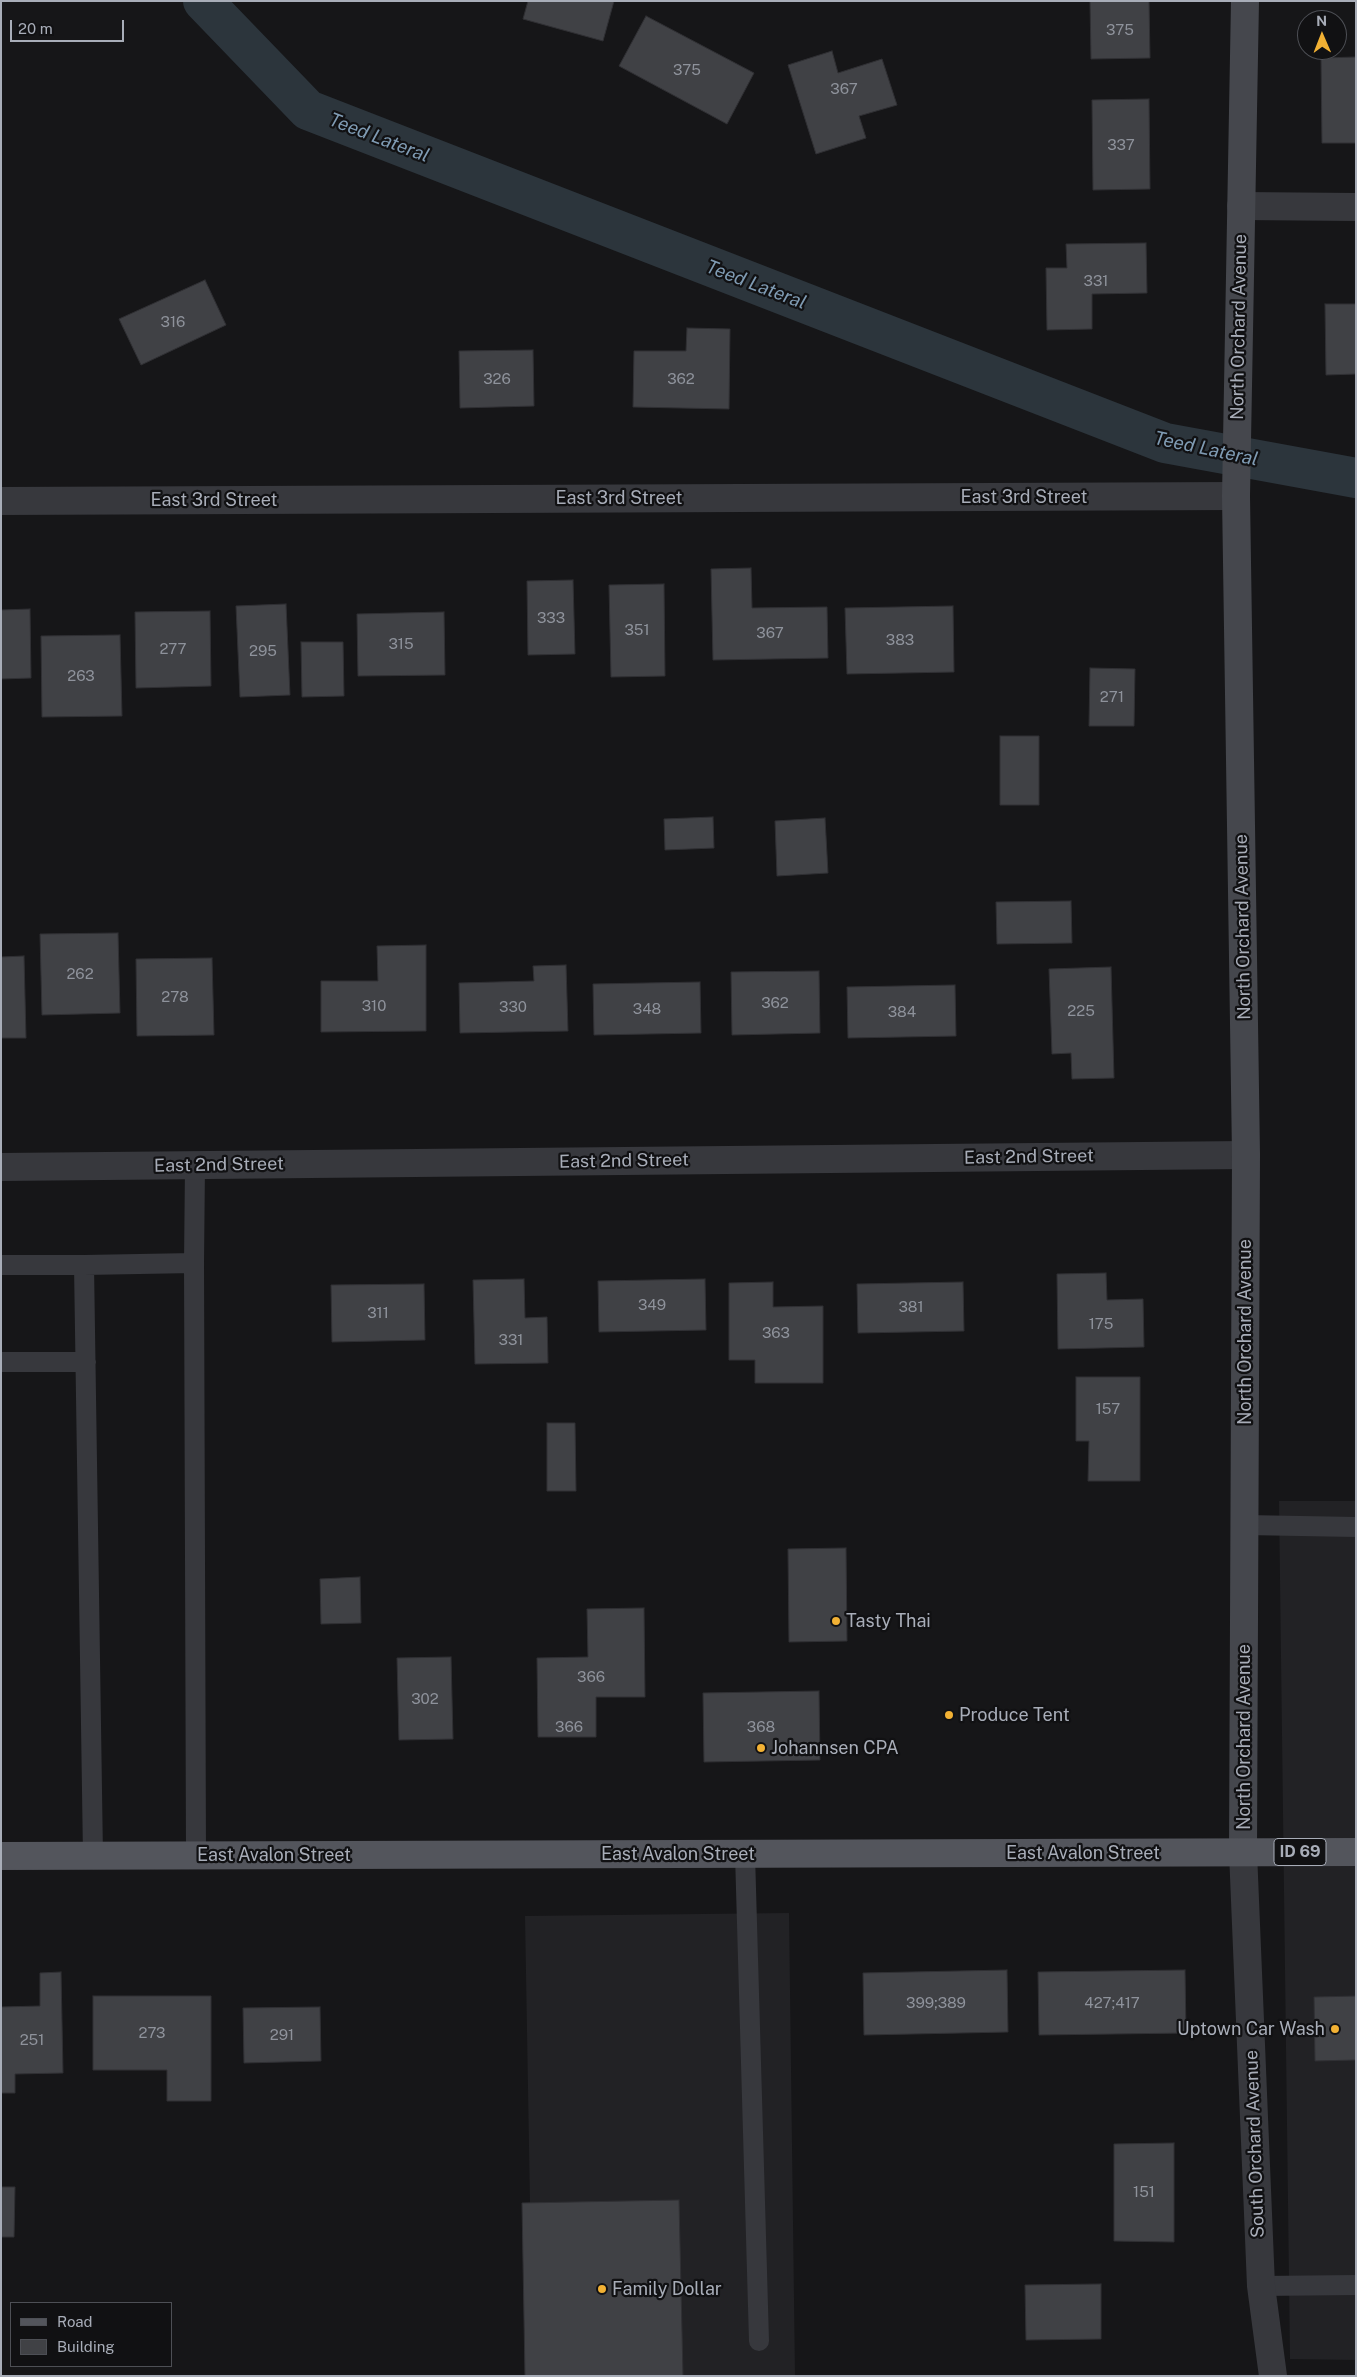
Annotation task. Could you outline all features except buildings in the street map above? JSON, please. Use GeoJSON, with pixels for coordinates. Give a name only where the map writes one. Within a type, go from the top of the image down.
{"type":"FeatureCollection","features":[{"type":"Feature","properties":{"kind":"main road","name":"East Avalon Street"},"geometry":{"type":"LineString","coordinates":[[1,1856],[1356,1852]]}},
{"type":"Feature","properties":{"kind":"street","name":"North Orchard Avenue"},"geometry":{"type":"LineString","coordinates":[[1243,1852],[1246,1155],[1236,486],[1245,1]]}},
{"type":"Feature","properties":{"kind":"street"},"geometry":{"type":"LineString","coordinates":[[1241,206],[1356,207]]}},
{"type":"Feature","properties":{"kind":"street","name":"East 3rd Street"},"geometry":{"type":"LineString","coordinates":[[1,501],[1236,486]]}},
{"type":"Feature","properties":{"kind":"street","name":"East 2nd Street"},"geometry":{"type":"LineString","coordinates":[[1,1167],[1246,1155]]}},
{"type":"Feature","properties":{"kind":"street","name":"South Orchard Avenue"},"geometry":{"type":"LineString","coordinates":[[1243,1852],[1261,2286],[1273,2376]]}},
{"type":"Feature","properties":{"kind":"lane"},"geometry":{"type":"LineString","coordinates":[[195,1165],[196,1856]]}},
{"type":"Feature","properties":{"kind":"lane"},"geometry":{"type":"LineString","coordinates":[[1,1265],[84,1266],[194,1263]]}},
{"type":"Feature","properties":{"kind":"lane"},"geometry":{"type":"LineString","coordinates":[[84,1266],[93,1856]]}},
{"type":"Feature","properties":{"kind":"lane"},"geometry":{"type":"LineString","coordinates":[[1,1362],[86,1362]]}},
{"type":"Feature","properties":{"kind":"lane"},"geometry":{"type":"LineString","coordinates":[[1245,1524],[1356,1528]]}},
{"type":"Feature","properties":{"kind":"lane"},"geometry":{"type":"LineString","coordinates":[[745,1854],[759,2340]]}},
{"type":"Feature","properties":{"kind":"lane"},"geometry":{"type":"LineString","coordinates":[[1261,2286],[1356,2285]]}},
{"type":"Feature","properties":{"kind":"shaded area"},"geometry":{"type":"Polygon","coordinates":[[[1279,1501],[1356,1501],[1356,2360],[1290,2359],[1279,1501]]]}},
{"type":"Feature","properties":{"kind":"shaded area"},"geometry":{"type":"Polygon","coordinates":[[[789,1913],[795,2376],[533,2376],[525,1916],[789,1913]]]}},
{"type":"Feature","properties":{"kind":"waterway","name":"Teed Lateral"},"geometry":{"type":"LineString","coordinates":[[203,1],[308,110],[1165,443],[1356,478]]}},
{"type":"Feature","properties":{"kind":"place","name":"Tasty Thai"},"geometry":{"type":"Point","coordinates":[836,1621]}},
{"type":"Feature","properties":{"kind":"place","name":"Produce Tent"},"geometry":{"type":"Point","coordinates":[949,1715]}},
{"type":"Feature","properties":{"kind":"place","name":"Johannsen CPA"},"geometry":{"type":"Point","coordinates":[761,1748]}},
{"type":"Feature","properties":{"kind":"place","name":"Uptown Car Wash"},"geometry":{"type":"Point","coordinates":[1335,2029]}},
{"type":"Feature","properties":{"kind":"place","name":"Family Dollar"},"geometry":{"type":"Point","coordinates":[602,2289]}}]}
